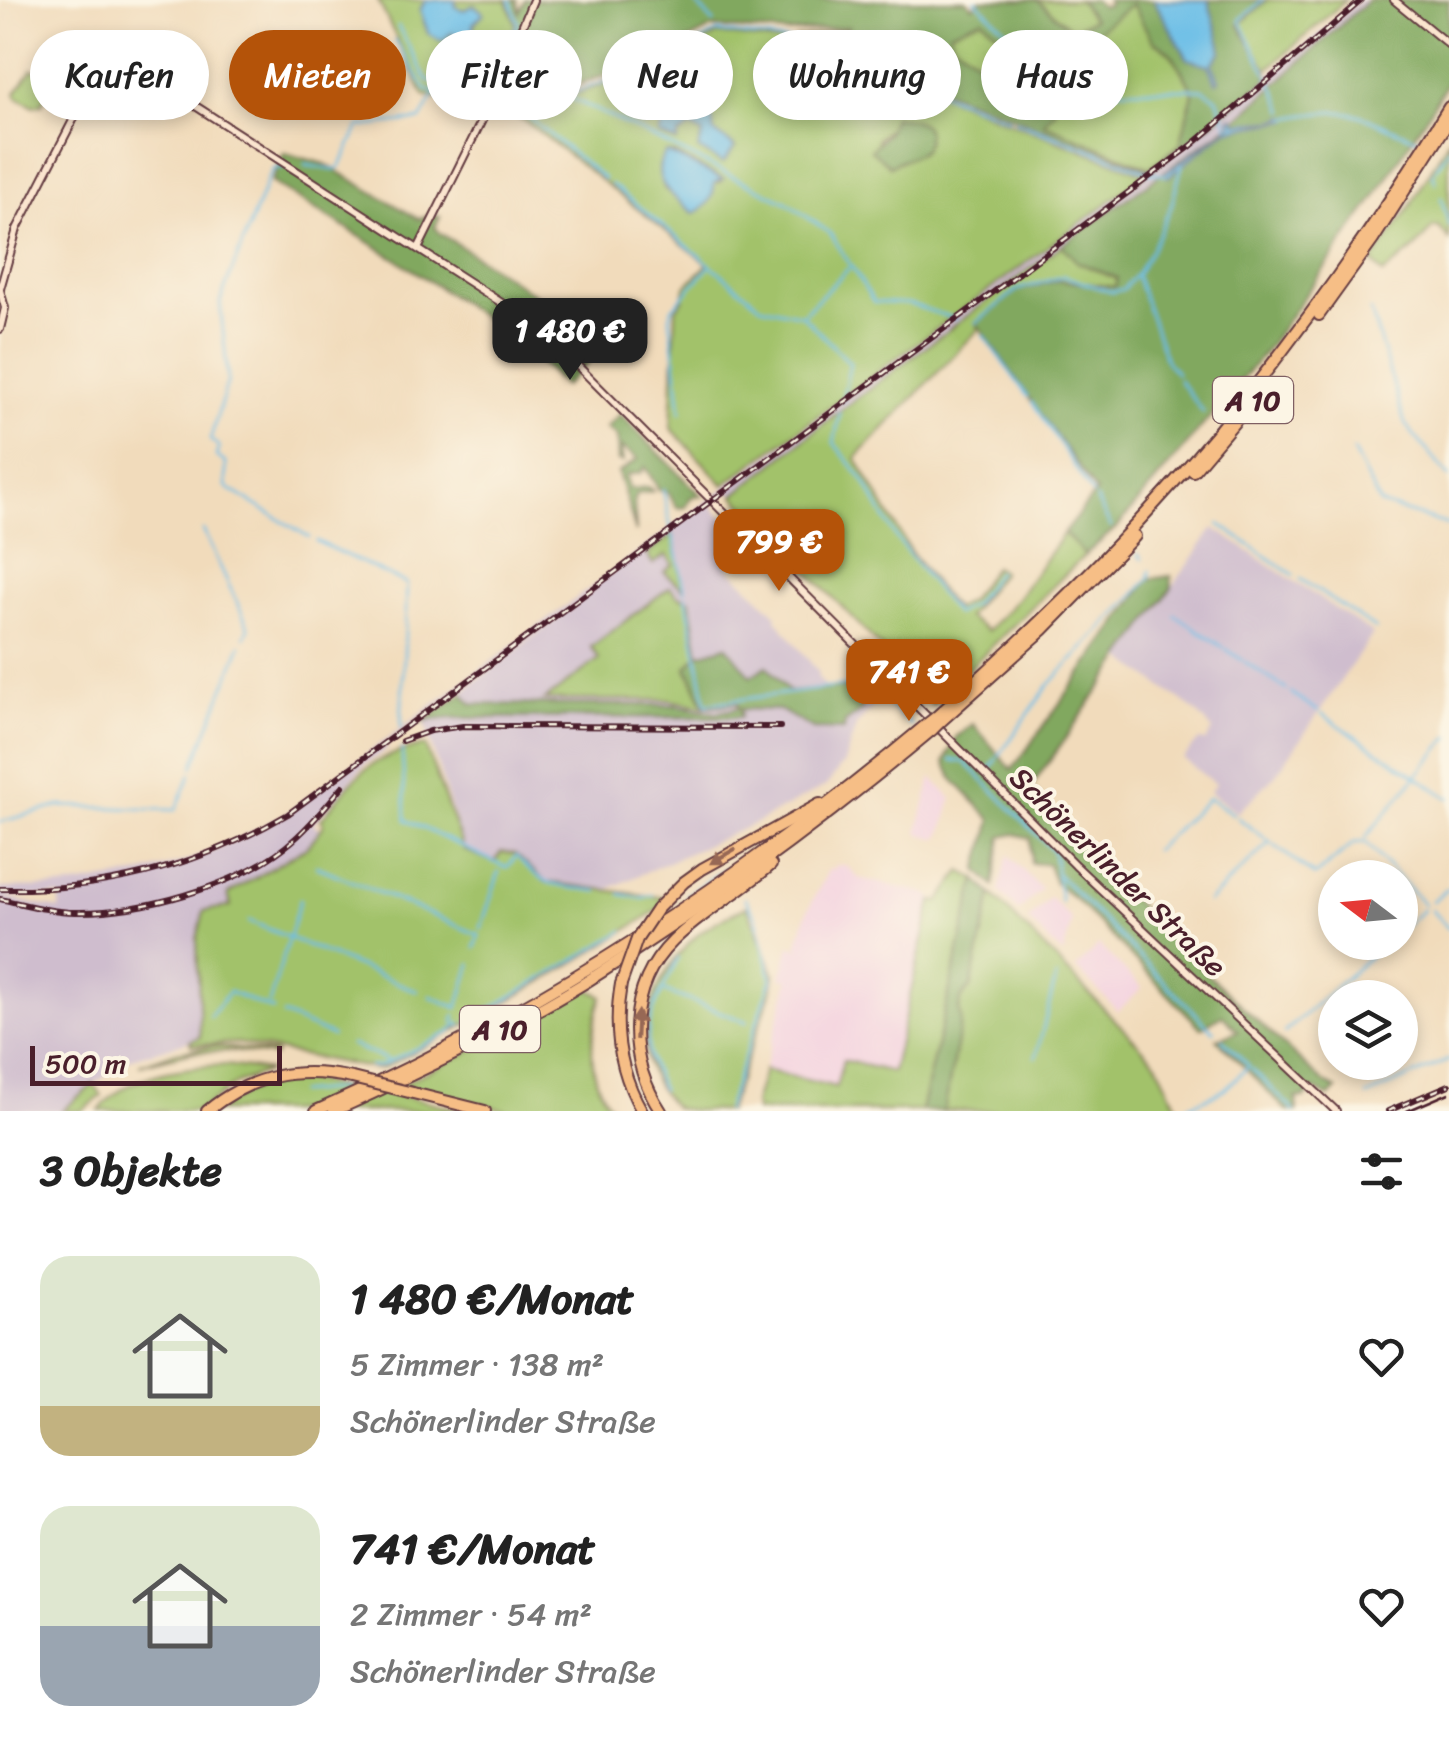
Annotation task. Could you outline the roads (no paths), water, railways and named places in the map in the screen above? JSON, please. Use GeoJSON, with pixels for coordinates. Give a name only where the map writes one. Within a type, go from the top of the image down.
{"type":"FeatureCollection","features":[{"type":"Feature","properties":{"kind":"highway","name":"A 10"},"geometry":{"type":"LineString","coordinates":[[1432,142],[1449,107]]}},
{"type":"Feature","properties":{"kind":"highway","name":"A 10"},"geometry":{"type":"LineString","coordinates":[[334,1111],[583,984],[816,824],[934,723],[1098,575],[1214,447],[1321,312],[1449,121]]}},
{"type":"Feature","properties":{"kind":"highway","name":"A 10"},"geometry":{"type":"LineString","coordinates":[[316,1111],[484,1029],[574,977],[721,883],[934,723]]}},
{"type":"Feature","properties":{"kind":"highway"},"geometry":{"type":"LineString","coordinates":[[642,1111],[627,1079],[618,1042],[621,984],[637,939],[657,909],[712,862],[852,787]]}},
{"type":"Feature","properties":{"kind":"highway"},"geometry":{"type":"LineString","coordinates":[[661,1111],[644,1079],[636,1042],[637,1009],[651,970],[681,934],[744,888],[816,824]]}},
{"type":"Feature","properties":{"kind":"highway"},"geometry":{"type":"LineString","coordinates":[[206,1111],[243,1087],[283,1074],[320,1072],[485,1111]]}},
{"type":"Feature","properties":{"kind":"main road"},"geometry":{"type":"LineString","coordinates":[[419,248],[490,102],[533,0]]}},
{"type":"Feature","properties":{"kind":"main road"},"geometry":{"type":"LineString","coordinates":[[1394,0],[1449,46]]}},
{"type":"Feature","properties":{"kind":"main road","name":"Schönerlinder Straße"},"geometry":{"type":"LineString","coordinates":[[0,290],[17,229],[80,104],[94,90],[172,93],[539,326],[1075,864],[1336,1111]]}},
{"type":"Feature","properties":{"kind":"main road"},"geometry":{"type":"LineString","coordinates":[[0,290],[5,308],[0,329]]}},
{"type":"Feature","properties":{"kind":"water"},"geometry":{"type":"Polygon","coordinates":[[[426,0],[455,0],[456,7],[464,10],[474,5],[484,13],[473,24],[474,30],[427,30],[420,10],[426,0]]]}},
{"type":"Feature","properties":{"kind":"water"},"geometry":{"type":"Polygon","coordinates":[[[1154,0],[1208,0],[1221,45],[1212,64],[1219,80],[1216,82],[1209,65],[1188,59],[1154,0]]]}},
{"type":"Feature","properties":{"kind":"water"},"geometry":{"type":"Polygon","coordinates":[[[1233,116],[1238,123],[1275,121],[1287,116],[1288,120],[1227,130],[1168,177],[1164,174],[1232,125],[1233,116]]]}},
{"type":"Feature","properties":{"kind":"water"},"geometry":{"type":"Polygon","coordinates":[[[632,120],[712,120],[714,132],[735,147],[723,163],[698,149],[703,134],[690,127],[678,136],[677,142],[659,135],[663,121],[643,126],[632,120]]]}},
{"type":"Feature","properties":{"kind":"water"},"geometry":{"type":"Polygon","coordinates":[[[666,152],[723,179],[714,183],[706,205],[694,213],[678,201],[661,179],[659,171],[666,152]]]}},
{"type":"Feature","properties":{"kind":"waterway"},"geometry":{"type":"LineString","coordinates":[[398,26],[427,80],[487,94],[518,23],[510,0]]}},
{"type":"Feature","properties":{"kind":"waterway"},"geometry":{"type":"LineString","coordinates":[[693,0],[714,23]]}},
{"type":"Feature","properties":{"kind":"waterway"},"geometry":{"type":"LineString","coordinates":[[975,0],[1006,30]]}},
{"type":"Feature","properties":{"kind":"waterway"},"geometry":{"type":"LineString","coordinates":[[1263,0],[1240,20],[1266,72]]}},
{"type":"Feature","properties":{"kind":"waterway"},"geometry":{"type":"LineString","coordinates":[[582,89],[662,63],[717,32],[753,36]]}},
{"type":"Feature","properties":{"kind":"waterway"},"geometry":{"type":"LineString","coordinates":[[406,58],[426,90]]}},
{"type":"Feature","properties":{"kind":"waterway"},"geometry":{"type":"LineString","coordinates":[[1268,75],[1285,111]]}},
{"type":"Feature","properties":{"kind":"waterway"},"geometry":{"type":"LineString","coordinates":[[1128,90],[1202,89],[1217,98],[1228,126]]}},
{"type":"Feature","properties":{"kind":"waterway"},"geometry":{"type":"LineString","coordinates":[[961,100],[981,108]]}},
{"type":"Feature","properties":{"kind":"waterway"},"geometry":{"type":"LineString","coordinates":[[582,103],[786,202],[830,233],[874,302],[909,304],[956,319]]}},
{"type":"Feature","properties":{"kind":"waterway"},"geometry":{"type":"LineString","coordinates":[[305,165],[334,170],[340,167],[359,127],[421,120],[426,111]]}},
{"type":"Feature","properties":{"kind":"waterway"},"geometry":{"type":"LineString","coordinates":[[1287,118],[1343,112],[1423,140]]}},
{"type":"Feature","properties":{"kind":"waterway"},"geometry":{"type":"LineString","coordinates":[[532,120],[604,179]]}},
{"type":"Feature","properties":{"kind":"waterway"},"geometry":{"type":"LineString","coordinates":[[1015,121],[1151,173],[1166,175]]}},
{"type":"Feature","properties":{"kind":"waterway"},"geometry":{"type":"LineString","coordinates":[[1436,183],[1433,174],[1449,148]]}},
{"type":"Feature","properties":{"kind":"waterway"},"geometry":{"type":"LineString","coordinates":[[976,323],[1017,290],[1064,276],[1112,292],[1123,289],[1150,252],[1171,207],[1182,165]]}},
{"type":"Feature","properties":{"kind":"waterway"},"geometry":{"type":"LineString","coordinates":[[284,167],[274,168],[268,178],[220,302],[228,380],[210,440],[219,446],[216,456],[226,463],[226,487],[309,537]]}},
{"type":"Feature","properties":{"kind":"waterway"},"geometry":{"type":"LineString","coordinates":[[611,184],[761,306],[802,315],[850,267]]}},
{"type":"Feature","properties":{"kind":"waterway"},"geometry":{"type":"LineString","coordinates":[[1441,198],[1449,225]]}},
{"type":"Feature","properties":{"kind":"waterway"},"geometry":{"type":"LineString","coordinates":[[681,412],[672,308],[711,265]]}},
{"type":"Feature","properties":{"kind":"waterway"},"geometry":{"type":"LineString","coordinates":[[1136,275],[1166,361],[1177,374]]}},
{"type":"Feature","properties":{"kind":"waterway"},"geometry":{"type":"LineString","coordinates":[[1371,311],[1405,424],[1449,477]]}},
{"type":"Feature","properties":{"kind":"waterway"},"geometry":{"type":"LineString","coordinates":[[802,315],[850,363],[842,401]]}},
{"type":"Feature","properties":{"kind":"waterway"},"geometry":{"type":"LineString","coordinates":[[983,335],[1028,397]]}},
{"type":"Feature","properties":{"kind":"waterway"},"geometry":{"type":"LineString","coordinates":[[1179,380],[1203,412]]}},
{"type":"Feature","properties":{"kind":"waterway"},"geometry":{"type":"LineString","coordinates":[[1032,402],[1093,495]]}},
{"type":"Feature","properties":{"kind":"waterway"},"geometry":{"type":"LineString","coordinates":[[840,413],[834,443],[863,479],[895,536],[955,614],[974,604],[997,572]]}},
{"type":"Feature","properties":{"kind":"waterway"},"geometry":{"type":"LineString","coordinates":[[1353,451],[1380,504],[1449,525]]}},
{"type":"Feature","properties":{"kind":"waterway"},"geometry":{"type":"LineString","coordinates":[[663,489],[671,529]]}},
{"type":"Feature","properties":{"kind":"waterway"},"geometry":{"type":"LineString","coordinates":[[1096,499],[1111,527]]}},
{"type":"Feature","properties":{"kind":"waterway"},"geometry":{"type":"LineString","coordinates":[[1219,524],[1294,575]]}},
{"type":"Feature","properties":{"kind":"waterway"},"geometry":{"type":"LineString","coordinates":[[203,530],[249,628],[245,637]]}},
{"type":"Feature","properties":{"kind":"waterway"},"geometry":{"type":"LineString","coordinates":[[673,535],[685,591]]}},
{"type":"Feature","properties":{"kind":"waterway"},"geometry":{"type":"LineString","coordinates":[[316,541],[407,584],[401,727]]}},
{"type":"Feature","properties":{"kind":"waterway"},"geometry":{"type":"LineString","coordinates":[[1138,554],[1142,559]]}},
{"type":"Feature","properties":{"kind":"waterway"},"geometry":{"type":"LineString","coordinates":[[999,756],[1048,686],[1149,579],[1150,571]]}},
{"type":"Feature","properties":{"kind":"waterway"},"geometry":{"type":"LineString","coordinates":[[1300,579],[1376,629]]}},
{"type":"Feature","properties":{"kind":"waterway"},"geometry":{"type":"LineString","coordinates":[[686,596],[706,704],[866,683],[882,697]]}},
{"type":"Feature","properties":{"kind":"waterway"},"geometry":{"type":"LineString","coordinates":[[1175,615],[1223,647]]}},
{"type":"Feature","properties":{"kind":"waterway"},"geometry":{"type":"LineString","coordinates":[[193,767],[241,645]]}},
{"type":"Feature","properties":{"kind":"waterway"},"geometry":{"type":"LineString","coordinates":[[1226,649],[1242,660]]}},
{"type":"Feature","properties":{"kind":"waterway"},"geometry":{"type":"LineString","coordinates":[[1245,662],[1272,680]]}},
{"type":"Feature","properties":{"kind":"waterway"},"geometry":{"type":"LineString","coordinates":[[1274,681],[1287,690]]}},
{"type":"Feature","properties":{"kind":"waterway"},"geometry":{"type":"LineString","coordinates":[[1291,693],[1318,711]]}},
{"type":"Feature","properties":{"kind":"waterway"},"geometry":{"type":"LineString","coordinates":[[886,701],[912,726]]}},
{"type":"Feature","properties":{"kind":"waterway"},"geometry":{"type":"LineString","coordinates":[[1322,714],[1449,798]]}},
{"type":"Feature","properties":{"kind":"waterway"},"geometry":{"type":"LineString","coordinates":[[1366,837],[1449,737]]}},
{"type":"Feature","properties":{"kind":"waterway"},"geometry":{"type":"LineString","coordinates":[[402,749],[406,820],[507,868],[516,856],[552,884],[598,891]]}},
{"type":"Feature","properties":{"kind":"waterway"},"geometry":{"type":"LineString","coordinates":[[989,771],[997,759]]}},
{"type":"Feature","properties":{"kind":"waterway"},"geometry":{"type":"LineString","coordinates":[[951,760],[965,762],[1053,851],[1061,902]]}},
{"type":"Feature","properties":{"kind":"waterway"},"geometry":{"type":"LineString","coordinates":[[0,822],[60,806],[176,810],[191,774]]}},
{"type":"Feature","properties":{"kind":"waterway"},"geometry":{"type":"LineString","coordinates":[[1154,850],[1209,798],[1233,814]]}},
{"type":"Feature","properties":{"kind":"waterway"},"geometry":{"type":"LineString","coordinates":[[1238,818],[1315,876],[1354,843],[1365,842]]}},
{"type":"Feature","properties":{"kind":"waterway"},"geometry":{"type":"LineString","coordinates":[[1366,843],[1382,860]]}},
{"type":"Feature","properties":{"kind":"waterway"},"geometry":{"type":"LineString","coordinates":[[1208,902],[1268,844]]}},
{"type":"Feature","properties":{"kind":"waterway"},"geometry":{"type":"LineString","coordinates":[[316,866],[479,935],[475,948]]}},
{"type":"Feature","properties":{"kind":"waterway"},"geometry":{"type":"LineString","coordinates":[[686,896],[725,869]]}},
{"type":"Feature","properties":{"kind":"waterway"},"geometry":{"type":"LineString","coordinates":[[481,928],[499,872]]}},
{"type":"Feature","properties":{"kind":"waterway"},"geometry":{"type":"LineString","coordinates":[[1058,875],[1214,1032]]}},
{"type":"Feature","properties":{"kind":"waterway"},"geometry":{"type":"LineString","coordinates":[[1432,901],[1449,888]]}},
{"type":"Feature","properties":{"kind":"waterway"},"geometry":{"type":"LineString","coordinates":[[620,894],[640,898],[653,895]]}},
{"type":"Feature","properties":{"kind":"waterway"},"geometry":{"type":"LineString","coordinates":[[726,1110],[772,979],[756,917],[745,898]]}},
{"type":"Feature","properties":{"kind":"waterway"},"geometry":{"type":"LineString","coordinates":[[1418,898],[1424,904]]}},
{"type":"Feature","properties":{"kind":"waterway"},"geometry":{"type":"LineString","coordinates":[[269,1004],[300,900]]}},
{"type":"Feature","properties":{"kind":"waterway"},"geometry":{"type":"LineString","coordinates":[[1418,914],[1423,910]]}},
{"type":"Feature","properties":{"kind":"waterway"},"geometry":{"type":"LineString","coordinates":[[1431,910],[1449,929]]}},
{"type":"Feature","properties":{"kind":"waterway"},"geometry":{"type":"LineString","coordinates":[[249,921],[417,991]]}},
{"type":"Feature","properties":{"kind":"waterway"},"geometry":{"type":"LineString","coordinates":[[468,1022],[624,931]]}},
{"type":"Feature","properties":{"kind":"waterway"},"geometry":{"type":"LineString","coordinates":[[662,1090],[653,1070],[648,1037],[654,1008],[678,959]]}},
{"type":"Feature","properties":{"kind":"waterway"},"geometry":{"type":"LineString","coordinates":[[1284,1033],[1366,960]]}},
{"type":"Feature","properties":{"kind":"waterway"},"geometry":{"type":"LineString","coordinates":[[430,996],[458,1008],[471,964]]}},
{"type":"Feature","properties":{"kind":"waterway"},"geometry":{"type":"LineString","coordinates":[[1036,1057],[1056,977]]}},
{"type":"Feature","properties":{"kind":"waterway"},"geometry":{"type":"LineString","coordinates":[[664,991],[747,1022]]}},
{"type":"Feature","properties":{"kind":"waterway"},"geometry":{"type":"LineString","coordinates":[[210,1016],[229,992],[273,1010]]}},
{"type":"Feature","properties":{"kind":"waterway"},"geometry":{"type":"LineString","coordinates":[[283,1015],[332,1036]]}},
{"type":"Feature","properties":{"kind":"waterway"},"geometry":{"type":"LineString","coordinates":[[454,1022],[456,1015]]}},
{"type":"Feature","properties":{"kind":"waterway"},"geometry":{"type":"LineString","coordinates":[[370,1067],[380,1066],[451,1032],[458,1023],[461,1026]]}},
{"type":"Feature","properties":{"kind":"waterway"},"geometry":{"type":"LineString","coordinates":[[1222,1039],[1249,1066]]}},
{"type":"Feature","properties":{"kind":"waterway"},"geometry":{"type":"LineString","coordinates":[[351,1045],[387,1060]]}},
{"type":"Feature","properties":{"kind":"waterway"},"geometry":{"type":"LineString","coordinates":[[1367,1096],[1449,1060]]}},
{"type":"Feature","properties":{"kind":"waterway"},"geometry":{"type":"LineString","coordinates":[[1184,1108],[1224,1090],[1249,1066]]}},
{"type":"Feature","properties":{"kind":"waterway"},"geometry":{"type":"LineString","coordinates":[[1252,1069],[1294,1111]]}},
{"type":"Feature","properties":{"kind":"waterway"},"geometry":{"type":"LineString","coordinates":[[298,1093],[340,1089]]}},
{"type":"Feature","properties":{"kind":"tram line"},"geometry":{"type":"LineString","coordinates":[[1407,1111],[1449,1093]]}},
{"type":"Feature","properties":{"kind":"railway"},"geometry":{"type":"LineString","coordinates":[[0,889],[76,886],[149,872],[220,848],[288,814],[1191,146],[1362,0]]}},
{"type":"Feature","properties":{"kind":"railway"},"geometry":{"type":"LineString","coordinates":[[402,741],[430,731],[463,726],[780,727]]}},
{"type":"Feature","properties":{"kind":"railway"},"geometry":{"type":"LineString","coordinates":[[0,899],[76,912],[128,908],[185,895],[240,874],[285,847],[343,786]]}},
{"type":"Feature","properties":{"kind":"railway"},"geometry":{"type":"LineString","coordinates":[[1388,1111],[1449,1085]]}}]}
